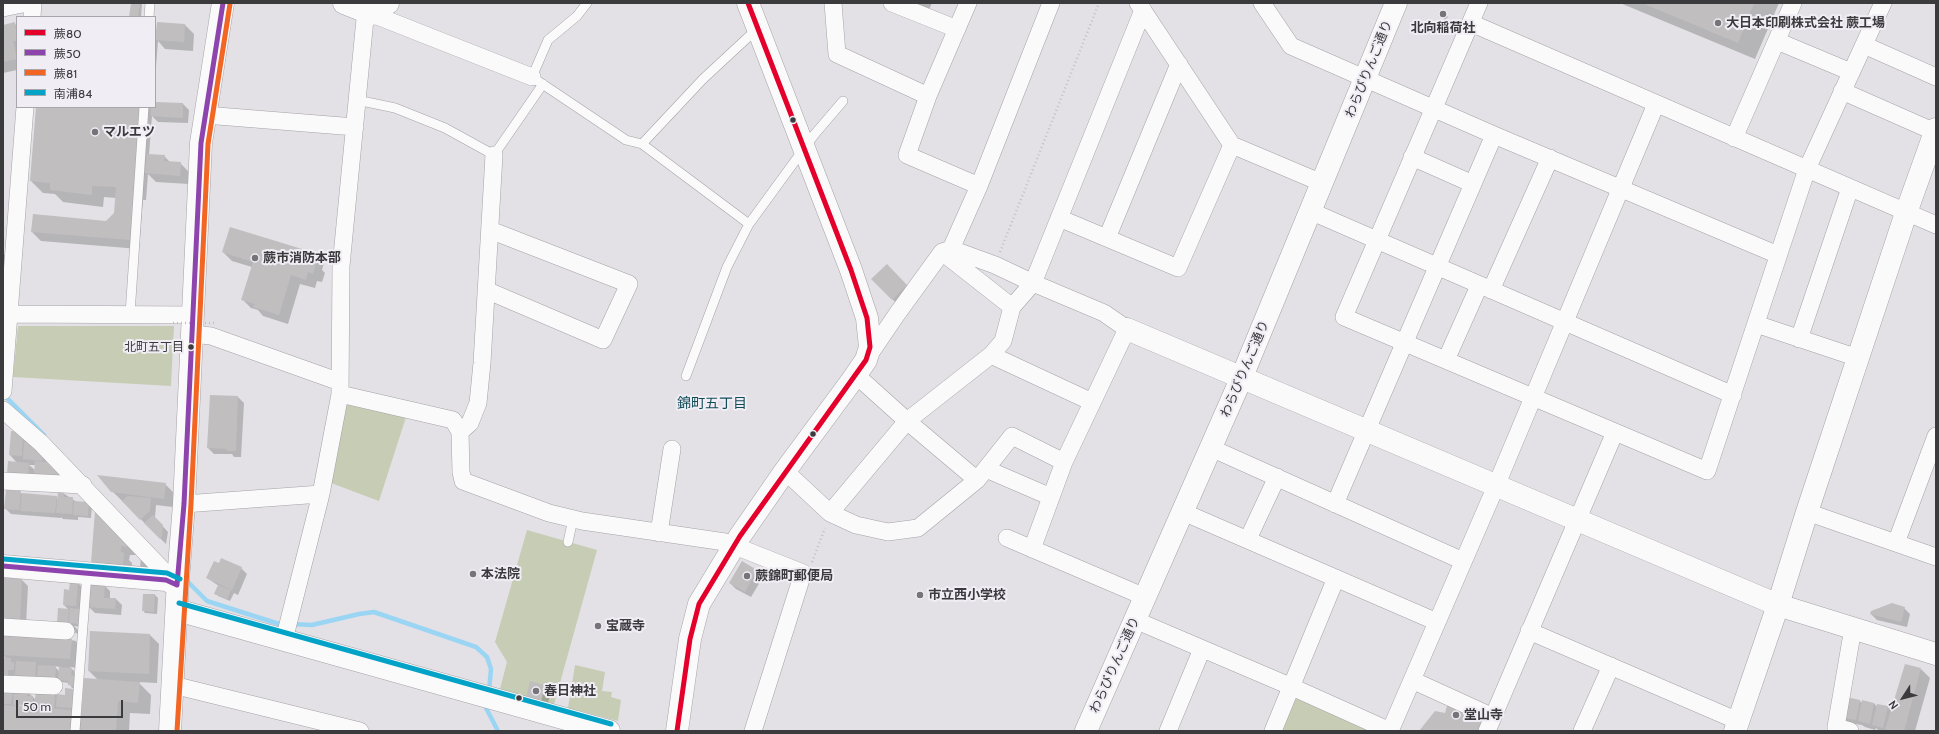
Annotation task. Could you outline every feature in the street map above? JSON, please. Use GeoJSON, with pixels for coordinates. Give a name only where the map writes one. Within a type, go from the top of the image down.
{"type":"FeatureCollection","features":[{"type":"Feature","properties":{"kind":"main road"},"geometry":{"type":"LineString","coordinates":[[170,731],[178,577],[184,504],[200,143],[223,3]]}},
{"type":"Feature","properties":{"kind":"main road"},"geometry":{"type":"LineString","coordinates":[[344,3],[375,12]]}},
{"type":"Feature","properties":{"kind":"main road"},"geometry":{"type":"LineString","coordinates":[[677,731],[690,639],[699,604],[734,545],[784,471],[861,367],[870,347],[867,318],[852,270],[748,3]]}},
{"type":"Feature","properties":{"kind":"main road","name":"わらびりんご通り"},"geometry":{"type":"LineString","coordinates":[[1086,731],[1241,379],[1396,3]]}},
{"type":"Feature","properties":{"kind":"main road"},"geometry":{"type":"LineString","coordinates":[[1736,726],[1778,605],[1807,512],[1906,212],[1935,131]]}},
{"type":"Feature","properties":{"kind":"main road"},"geometry":{"type":"LineString","coordinates":[[1127,329],[1366,432],[1778,605],[1936,654]]}},
{"type":"Feature","properties":{"kind":"main road"},"geometry":{"type":"LineString","coordinates":[[3,566],[87,572],[166,580],[178,577]]}},
{"type":"Feature","properties":{"kind":"main road"},"geometry":{"type":"LineString","coordinates":[[177,610],[287,629],[478,694],[609,731]]}},
{"type":"Feature","properties":{"kind":"street"},"geometry":{"type":"LineString","coordinates":[[3,8],[27,3]]}},
{"type":"Feature","properties":{"kind":"street"},"geometry":{"type":"LineString","coordinates":[[32,16],[33,3]]}},
{"type":"Feature","properties":{"kind":"street"},"geometry":{"type":"LineString","coordinates":[[833,3],[837,54],[928,96]]}},
{"type":"Feature","properties":{"kind":"street"},"geometry":{"type":"LineString","coordinates":[[892,3],[957,29]]}},
{"type":"Feature","properties":{"kind":"street"},"geometry":{"type":"LineString","coordinates":[[968,3],[928,96],[907,155],[979,186]]}},
{"type":"Feature","properties":{"kind":"street"},"geometry":{"type":"LineString","coordinates":[[1051,3],[979,186],[947,251],[897,314],[881,340],[861,367],[908,421],[981,475],[1051,497]]}},
{"type":"Feature","properties":{"kind":"street"},"geometry":{"type":"LineString","coordinates":[[1262,3],[1291,46],[1494,135],[1778,256]]}},
{"type":"Feature","properties":{"kind":"street"},"geometry":{"type":"LineString","coordinates":[[1479,3],[1344,317],[1707,471],[1807,169],[1883,3]]}},
{"type":"Feature","properties":{"kind":"street"},"geometry":{"type":"LineString","coordinates":[[1734,138],[1793,3]]}},
{"type":"Feature","properties":{"kind":"street"},"geometry":{"type":"LineString","coordinates":[[1140,6],[1232,145],[1322,183]]}},
{"type":"Feature","properties":{"kind":"street"},"geometry":{"type":"LineString","coordinates":[[830,513],[908,421],[991,354],[1003,341],[1012,307],[1033,283],[1140,6]]}},
{"type":"Feature","properties":{"kind":"street"},"geometry":{"type":"LineString","coordinates":[[287,629],[321,494],[340,388],[341,266],[358,100],[375,12],[537,80]]}},
{"type":"Feature","properties":{"kind":"street"},"geometry":{"type":"LineString","coordinates":[[1471,24],[1936,225]]}},
{"type":"Feature","properties":{"kind":"street"},"geometry":{"type":"LineString","coordinates":[[1776,40],[1851,72]]}},
{"type":"Feature","properties":{"kind":"street"},"geometry":{"type":"LineString","coordinates":[[1864,45],[1936,77]]}},
{"type":"Feature","properties":{"kind":"street"},"geometry":{"type":"LineString","coordinates":[[1108,238],[1179,64]]}},
{"type":"Feature","properties":{"kind":"street"},"geometry":{"type":"LineString","coordinates":[[1842,91],[1935,131]]}},
{"type":"Feature","properties":{"kind":"street"},"geometry":{"type":"LineString","coordinates":[[1135,620],[1292,687],[1390,731],[1496,486],[1656,104]]}},
{"type":"Feature","properties":{"kind":"street"},"geometry":{"type":"LineString","coordinates":[[3,386],[7,309],[25,108]]}},
{"type":"Feature","properties":{"kind":"street"},"geometry":{"type":"LineString","coordinates":[[205,115],[355,127]]}},
{"type":"Feature","properties":{"kind":"street"},"geometry":{"type":"LineString","coordinates":[[1335,504],[1494,135]]}},
{"type":"Feature","properties":{"kind":"street"},"geometry":{"type":"LineString","coordinates":[[1059,218],[1178,268],[1232,145]]}},
{"type":"Feature","properties":{"kind":"street"},"geometry":{"type":"LineString","coordinates":[[460,432],[470,423],[478,403],[494,156]]}},
{"type":"Feature","properties":{"kind":"street"},"geometry":{"type":"LineString","coordinates":[[1412,157],[1473,184]]}},
{"type":"Feature","properties":{"kind":"street"},"geometry":{"type":"LineString","coordinates":[[1446,360],[1485,288],[1550,158]]}},
{"type":"Feature","properties":{"kind":"street"},"geometry":{"type":"LineString","coordinates":[[1799,339],[1850,188]]}},
{"type":"Feature","properties":{"kind":"street"},"geometry":{"type":"LineString","coordinates":[[1310,211],[1564,323],[1733,395]]}},
{"type":"Feature","properties":{"kind":"street"},"geometry":{"type":"LineString","coordinates":[[486,290],[603,340],[629,284],[490,230]]}},
{"type":"Feature","properties":{"kind":"street"},"geometry":{"type":"LineString","coordinates":[[947,251],[995,265],[1104,313],[1127,329],[1064,462],[1032,549]]}},
{"type":"Feature","properties":{"kind":"street"},"geometry":{"type":"LineString","coordinates":[[947,251],[1012,307]]}},
{"type":"Feature","properties":{"kind":"street"},"geometry":{"type":"LineString","coordinates":[[7,309],[130,314],[192,324],[211,336],[340,388],[453,420],[460,432],[461,472],[463,481],[549,513],[573,519],[725,542],[803,573],[753,731]]}},
{"type":"Feature","properties":{"kind":"street"},"geometry":{"type":"LineString","coordinates":[[1756,324],[1858,358]]}},
{"type":"Feature","properties":{"kind":"street"},"geometry":{"type":"LineString","coordinates":[[991,354],[1092,402]]}},
{"type":"Feature","properties":{"kind":"street"},"geometry":{"type":"LineString","coordinates":[[3,410],[42,443],[178,577]]}},
{"type":"Feature","properties":{"kind":"street"},"geometry":{"type":"LineString","coordinates":[[1412,680],[1490,724],[1615,432]]}},
{"type":"Feature","properties":{"kind":"street"},"geometry":{"type":"LineString","coordinates":[[784,471],[830,513],[856,525],[888,532],[918,528],[981,475],[1012,436],[1064,462]]}},
{"type":"Feature","properties":{"kind":"street"},"geometry":{"type":"LineString","coordinates":[[1896,543],[1936,436]]}},
{"type":"Feature","properties":{"kind":"street"},"geometry":{"type":"LineString","coordinates":[[1210,448],[1463,561]]}},
{"type":"Feature","properties":{"kind":"street"},"geometry":{"type":"LineString","coordinates":[[659,533],[672,450]]}},
{"type":"Feature","properties":{"kind":"street"},"geometry":{"type":"LineString","coordinates":[[1248,539],[1277,477]]}},
{"type":"Feature","properties":{"kind":"street"},"geometry":{"type":"LineString","coordinates":[[3,481],[83,485]]}},
{"type":"Feature","properties":{"kind":"street"},"geometry":{"type":"LineString","coordinates":[[184,504],[321,494]]}},
{"type":"Feature","properties":{"kind":"street"},"geometry":{"type":"LineString","coordinates":[[1182,512],[1248,539],[1437,622]]}},
{"type":"Feature","properties":{"kind":"street"},"geometry":{"type":"LineString","coordinates":[[1807,512],[1936,557]]}},
{"type":"Feature","properties":{"kind":"street"},"geometry":{"type":"LineString","coordinates":[[1008,538],[1145,597]]}},
{"type":"Feature","properties":{"kind":"street"},"geometry":{"type":"LineString","coordinates":[[1272,731],[1292,687],[1336,578]]}},
{"type":"Feature","properties":{"kind":"street"},"geometry":{"type":"LineString","coordinates":[[3,627],[66,630]]}},
{"type":"Feature","properties":{"kind":"street"},"geometry":{"type":"LineString","coordinates":[[1841,730],[1853,628]]}},
{"type":"Feature","properties":{"kind":"street"},"geometry":{"type":"LineString","coordinates":[[1530,631],[1610,666],[1736,726]]}},
{"type":"Feature","properties":{"kind":"street"},"geometry":{"type":"LineString","coordinates":[[1168,731],[1202,649]]}},
{"type":"Feature","properties":{"kind":"street"},"geometry":{"type":"LineString","coordinates":[[1582,731],[1610,666]]}},
{"type":"Feature","properties":{"kind":"street"},"geometry":{"type":"LineString","coordinates":[[3,684],[54,686]]}},
{"type":"Feature","properties":{"kind":"street"},"geometry":{"type":"LineString","coordinates":[[173,685],[360,731]]}},
{"type":"Feature","properties":{"kind":"lane"},"geometry":{"type":"LineString","coordinates":[[149,16],[150,3]]}},
{"type":"Feature","properties":{"kind":"lane"},"geometry":{"type":"LineString","coordinates":[[358,100],[395,108],[438,125],[494,156],[537,80],[548,40],[577,16],[587,3]]}},
{"type":"Feature","properties":{"kind":"lane"},"geometry":{"type":"LineString","coordinates":[[642,144],[703,79],[758,28]]}},
{"type":"Feature","properties":{"kind":"lane"},"geometry":{"type":"LineString","coordinates":[[537,80],[626,140],[642,144],[749,224]]}},
{"type":"Feature","properties":{"kind":"lane"},"geometry":{"type":"LineString","coordinates":[[686,376],[727,267],[749,224],[814,135],[843,101]]}},
{"type":"Feature","properties":{"kind":"lane"},"geometry":{"type":"LineString","coordinates":[[130,314],[144,108]]}},
{"type":"Feature","properties":{"kind":"lane"},"geometry":{"type":"LineString","coordinates":[[568,542],[573,519]]}},
{"type":"Feature","properties":{"kind":"lane"},"geometry":{"type":"LineString","coordinates":[[75,731],[87,572]]}},
{"type":"Feature","properties":{"kind":"path"},"geometry":{"type":"LineString","coordinates":[[995,265],[1099,3]]}},
{"type":"Feature","properties":{"kind":"path"},"geometry":{"type":"LineString","coordinates":[[173,323],[217,323]]}},
{"type":"Feature","properties":{"kind":"path"},"geometry":{"type":"LineString","coordinates":[[803,573],[814,561],[830,513]]}},
{"type":"Feature","properties":{"kind":"green space"},"geometry":{"type":"Polygon","coordinates":[[[18,326],[174,326],[171,386],[13,377],[18,326]]]}},
{"type":"Feature","properties":{"kind":"green space"},"geometry":{"type":"Polygon","coordinates":[[[342,403],[407,414],[379,501],[331,483],[342,403]]]}},
{"type":"Feature","properties":{"kind":"green space"},"geometry":{"type":"Polygon","coordinates":[[[527,530],[597,550],[553,708],[499,693],[507,662],[495,642],[527,530]]]}},
{"type":"Feature","properties":{"kind":"green space"},"geometry":{"type":"Polygon","coordinates":[[[575,665],[605,672],[602,691],[612,692],[611,697],[621,700],[618,721],[568,708],[575,665]]]}},
{"type":"Feature","properties":{"kind":"green space"},"geometry":{"type":"Polygon","coordinates":[[[1292,687],[1390,731],[1273,731],[1292,687]]]}},
{"type":"Feature","properties":{"kind":"building"},"geometry":{"type":"Polygon","coordinates":[[[131,3],[140,3],[138,16],[129,16],[131,3]]]}},
{"type":"Feature","properties":{"kind":"building","name":"大日本印刷株式会社 蕨工場"},"geometry":{"type":"Polygon","coordinates":[[[1642,3],[1754,3],[1738,43],[1642,3]]]}},
{"type":"Feature","properties":{"kind":"building"},"geometry":{"type":"Polygon","coordinates":[[[15,22],[16,41],[13,41],[16,59],[3,62],[3,25],[15,22]]]}},
{"type":"Feature","properties":{"kind":"building"},"geometry":{"type":"Polygon","coordinates":[[[157,22],[185,24],[184,42],[156,40],[157,22]]]}},
{"type":"Feature","properties":{"kind":"building"},"geometry":{"type":"Polygon","coordinates":[[[156,102],[183,103],[183,118],[151,116],[151,108],[156,108],[156,102]]]}},
{"type":"Feature","properties":{"kind":"building"},"geometry":{"type":"Polygon","coordinates":[[[36,108],[140,108],[130,240],[31,232],[33,214],[106,221],[114,213],[116,187],[92,186],[92,195],[50,190],[50,183],[30,181],[36,108]]]}},
{"type":"Feature","properties":{"kind":"building"},"geometry":{"type":"Polygon","coordinates":[[[147,154],[165,155],[164,161],[181,162],[180,176],[145,173],[147,154]]]}},
{"type":"Feature","properties":{"kind":"building"},"geometry":{"type":"Polygon","coordinates":[[[230,227],[315,253],[313,262],[316,263],[313,274],[308,272],[306,280],[291,275],[279,315],[253,307],[255,304],[241,300],[253,262],[222,252],[230,227]]]}},
{"type":"Feature","properties":{"kind":"building"},"geometry":{"type":"Polygon","coordinates":[[[887,264],[907,285],[892,300],[871,279],[887,264]]]}},
{"type":"Feature","properties":{"kind":"building"},"geometry":{"type":"Polygon","coordinates":[[[210,395],[238,396],[236,451],[207,448],[210,395]]]}},
{"type":"Feature","properties":{"kind":"building"},"geometry":{"type":"Polygon","coordinates":[[[11,431],[23,432],[22,456],[9,455],[11,431]]]}},
{"type":"Feature","properties":{"kind":"building"},"geometry":{"type":"Polygon","coordinates":[[[24,442],[30,443],[29,446],[41,447],[43,449],[42,461],[23,459],[24,442]]]}},
{"type":"Feature","properties":{"kind":"building"},"geometry":{"type":"Polygon","coordinates":[[[8,461],[29,463],[28,476],[7,474],[8,461]]]}},
{"type":"Feature","properties":{"kind":"building"},"geometry":{"type":"Polygon","coordinates":[[[35,461],[54,463],[60,469],[59,477],[34,475],[35,461]]]}},
{"type":"Feature","properties":{"kind":"building"},"geometry":{"type":"Polygon","coordinates":[[[97,475],[166,483],[164,499],[111,492],[97,475]]]}},
{"type":"Feature","properties":{"kind":"building"},"geometry":{"type":"Polygon","coordinates":[[[6,490],[21,491],[19,510],[4,509],[6,490]]]}},
{"type":"Feature","properties":{"kind":"building"},"geometry":{"type":"Polygon","coordinates":[[[58,492],[64,492],[64,497],[73,497],[72,514],[56,513],[58,492]]]}},
{"type":"Feature","properties":{"kind":"building"},"geometry":{"type":"Polygon","coordinates":[[[22,493],[57,496],[55,513],[20,511],[22,493]]]}},
{"type":"Feature","properties":{"kind":"building"},"geometry":{"type":"Polygon","coordinates":[[[127,496],[151,498],[150,511],[140,520],[122,501],[127,496]]]}},
{"type":"Feature","properties":{"kind":"building"},"geometry":{"type":"Polygon","coordinates":[[[74,501],[89,502],[88,516],[73,515],[74,501]]]}},
{"type":"Feature","properties":{"kind":"building"},"geometry":{"type":"Polygon","coordinates":[[[95,511],[128,538],[127,547],[121,546],[121,552],[124,553],[123,566],[91,563],[95,511]]]}},
{"type":"Feature","properties":{"kind":"building"},"geometry":{"type":"Polygon","coordinates":[[[153,515],[163,525],[162,536],[160,539],[144,523],[153,515]]]}},
{"type":"Feature","properties":{"kind":"building"},"geometry":{"type":"Polygon","coordinates":[[[221,558],[242,567],[232,590],[206,578],[214,561],[219,563],[221,558]]]}},
{"type":"Feature","properties":{"kind":"building"},"geometry":{"type":"Polygon","coordinates":[[[742,561],[757,570],[745,592],[729,583],[742,561]]]}},
{"type":"Feature","properties":{"kind":"building"},"geometry":{"type":"Polygon","coordinates":[[[3,577],[22,579],[20,620],[3,619],[3,577]]]}},
{"type":"Feature","properties":{"kind":"building"},"geometry":{"type":"Polygon","coordinates":[[[70,582],[78,582],[76,606],[63,605],[64,589],[69,590],[70,582]]]}},
{"type":"Feature","properties":{"kind":"building"},"geometry":{"type":"Polygon","coordinates":[[[90,583],[105,584],[104,598],[116,598],[115,609],[88,607],[90,583]]]}},
{"type":"Feature","properties":{"kind":"building"},"geometry":{"type":"Polygon","coordinates":[[[218,585],[231,590],[227,599],[214,594],[218,585]]]}},
{"type":"Feature","properties":{"kind":"building"},"geometry":{"type":"Polygon","coordinates":[[[143,594],[155,594],[154,612],[142,611],[143,594]]]}},
{"type":"Feature","properties":{"kind":"building"},"geometry":{"type":"Polygon","coordinates":[[[1892,603],[1905,607],[1901,622],[1870,614],[1871,611],[1892,603]]]}},
{"type":"Feature","properties":{"kind":"building"},"geometry":{"type":"Polygon","coordinates":[[[58,608],[69,609],[68,624],[57,623],[58,608]]]}},
{"type":"Feature","properties":{"kind":"building"},"geometry":{"type":"Polygon","coordinates":[[[70,608],[80,609],[79,624],[69,623],[70,608]]]}},
{"type":"Feature","properties":{"kind":"building"},"geometry":{"type":"Polygon","coordinates":[[[90,631],[150,634],[149,674],[88,671],[90,631]]]}},
{"type":"Feature","properties":{"kind":"building"},"geometry":{"type":"Polygon","coordinates":[[[3,634],[72,639],[70,659],[3,655],[3,634]]]}},
{"type":"Feature","properties":{"kind":"building"},"geometry":{"type":"Polygon","coordinates":[[[3,657],[11,658],[11,662],[14,662],[14,670],[8,670],[8,678],[3,678],[3,657]]]}},
{"type":"Feature","properties":{"kind":"building"},"geometry":{"type":"Polygon","coordinates":[[[16,661],[36,662],[35,679],[15,678],[16,661]]]}},
{"type":"Feature","properties":{"kind":"building"},"geometry":{"type":"Polygon","coordinates":[[[1905,664],[1921,668],[1904,731],[1888,731],[1885,730],[1905,664]]]}},
{"type":"Feature","properties":{"kind":"building"},"geometry":{"type":"Polygon","coordinates":[[[38,665],[56,666],[55,680],[37,679],[38,665]]]}},
{"type":"Feature","properties":{"kind":"building"},"geometry":{"type":"Polygon","coordinates":[[[59,667],[72,668],[71,675],[75,676],[74,686],[68,685],[68,681],[58,680],[59,667]]]}},
{"type":"Feature","properties":{"kind":"building"},"geometry":{"type":"Polygon","coordinates":[[[84,678],[140,682],[138,703],[118,701],[116,731],[80,731],[84,678]]]}},
{"type":"Feature","properties":{"kind":"building","name":"春日神社"},"geometry":{"type":"Polygon","coordinates":[[[530,681],[545,685],[541,702],[526,698],[530,681]]]}},
{"type":"Feature","properties":{"kind":"building"},"geometry":{"type":"Polygon","coordinates":[[[65,688],[74,689],[73,708],[56,707],[57,694],[65,695],[65,688]]]}},
{"type":"Feature","properties":{"kind":"building"},"geometry":{"type":"Polygon","coordinates":[[[3,689],[13,690],[11,704],[3,704],[3,689]]]}},
{"type":"Feature","properties":{"kind":"building"},"geometry":{"type":"Polygon","coordinates":[[[14,689],[27,691],[27,696],[33,696],[32,706],[13,705],[14,689]]]}},
{"type":"Feature","properties":{"kind":"building"},"geometry":{"type":"Polygon","coordinates":[[[36,691],[55,692],[54,708],[34,706],[36,691]]]}},
{"type":"Feature","properties":{"kind":"building"},"geometry":{"type":"Polygon","coordinates":[[[1846,697],[1860,700],[1856,720],[1842,718],[1846,697]]]}},
{"type":"Feature","properties":{"kind":"building"},"geometry":{"type":"Polygon","coordinates":[[[1862,700],[1874,703],[1870,724],[1858,721],[1862,700]]]}},
{"type":"Feature","properties":{"kind":"building","name":"堂山寺"},"geometry":{"type":"Polygon","coordinates":[[[1448,702],[1487,717],[1480,731],[1419,731],[1435,711],[1445,713],[1448,702]]]}},
{"type":"Feature","properties":{"kind":"building"},"geometry":{"type":"Polygon","coordinates":[[[1877,704],[1888,706],[1883,728],[1872,725],[1877,704]]]}},
{"type":"Feature","properties":{"kind":"building"},"geometry":{"type":"Polygon","coordinates":[[[3,705],[72,710],[70,731],[3,731],[3,705]]]}},
{"type":"Feature","properties":{"kind":"waterway"},"geometry":{"type":"LineString","coordinates":[[4,395],[44,435]]}},
{"type":"Feature","properties":{"kind":"waterway"},"geometry":{"type":"LineString","coordinates":[[185,579],[207,601],[279,624],[285,624]]}},
{"type":"Feature","properties":{"kind":"waterway"},"geometry":{"type":"LineString","coordinates":[[292,624],[312,625],[374,612],[476,647],[487,657],[491,669],[489,691]]}},
{"type":"Feature","properties":{"kind":"waterway"},"geometry":{"type":"LineString","coordinates":[[487,702],[486,708],[498,731]]}},
{"type":"Feature","properties":{"kind":"transit line","name":"蕨50"},"geometry":{"type":"LineString","coordinates":[[177,585],[184,504],[201,143],[223,3]]}},
{"type":"Feature","properties":{"kind":"transit line","name":"蕨80"},"geometry":{"type":"LineString","coordinates":[[677,731],[690,639],[699,604],[740,536],[866,360],[870,347],[867,318],[851,270],[748,3]]}},
{"type":"Feature","properties":{"kind":"transit line","name":"蕨81"},"geometry":{"type":"LineString","coordinates":[[177,731],[191,504],[208,144],[230,4]]}},
{"type":"Feature","properties":{"kind":"transit line","name":"南浦84"},"geometry":{"type":"LineString","coordinates":[[4,559],[167,573],[180,579]]}},
{"type":"Feature","properties":{"kind":"transit line","name":"蕨50"},"geometry":{"type":"LineString","coordinates":[[3,566],[166,580],[177,585]]}},
{"type":"Feature","properties":{"kind":"transit line","name":"南浦84"},"geometry":{"type":"LineString","coordinates":[[179,603],[611,724]]}},
{"type":"Feature","properties":{"kind":"place","name":"北向稲荷社"},"geometry":{"type":"Point","coordinates":[1443,14]}},
{"type":"Feature","properties":{"kind":"place","name":"大日本印刷株式会社 蕨工場"},"geometry":{"type":"Point","coordinates":[1718,23]}},
{"type":"Feature","properties":{"kind":"place","name":"マルエツ"},"geometry":{"type":"Point","coordinates":[95,132]}},
{"type":"Feature","properties":{"kind":"place","name":"蕨市消防本部"},"geometry":{"type":"Point","coordinates":[255,258]}},
{"type":"Feature","properties":{"kind":"place","name":"北町五丁目"},"geometry":{"type":"Point","coordinates":[191,347]}},
{"type":"Feature","properties":{"kind":"place","name":"本法院"},"geometry":{"type":"Point","coordinates":[473,574]}},
{"type":"Feature","properties":{"kind":"place","name":"蕨錦町郵便局"},"geometry":{"type":"Point","coordinates":[747,576]}},
{"type":"Feature","properties":{"kind":"place","name":"市立西小学校"},"geometry":{"type":"Point","coordinates":[920,595]}},
{"type":"Feature","properties":{"kind":"place","name":"宝蔵寺"},"geometry":{"type":"Point","coordinates":[598,626]}},
{"type":"Feature","properties":{"kind":"place","name":"春日神社"},"geometry":{"type":"Point","coordinates":[536,691]}},
{"type":"Feature","properties":{"kind":"place","name":"堂山寺"},"geometry":{"type":"Point","coordinates":[1456,715]}},
{"type":"Feature","properties":{"kind":"district","name":"錦町五丁目"},"geometry":{"type":"Point","coordinates":[712,404]}}]}
